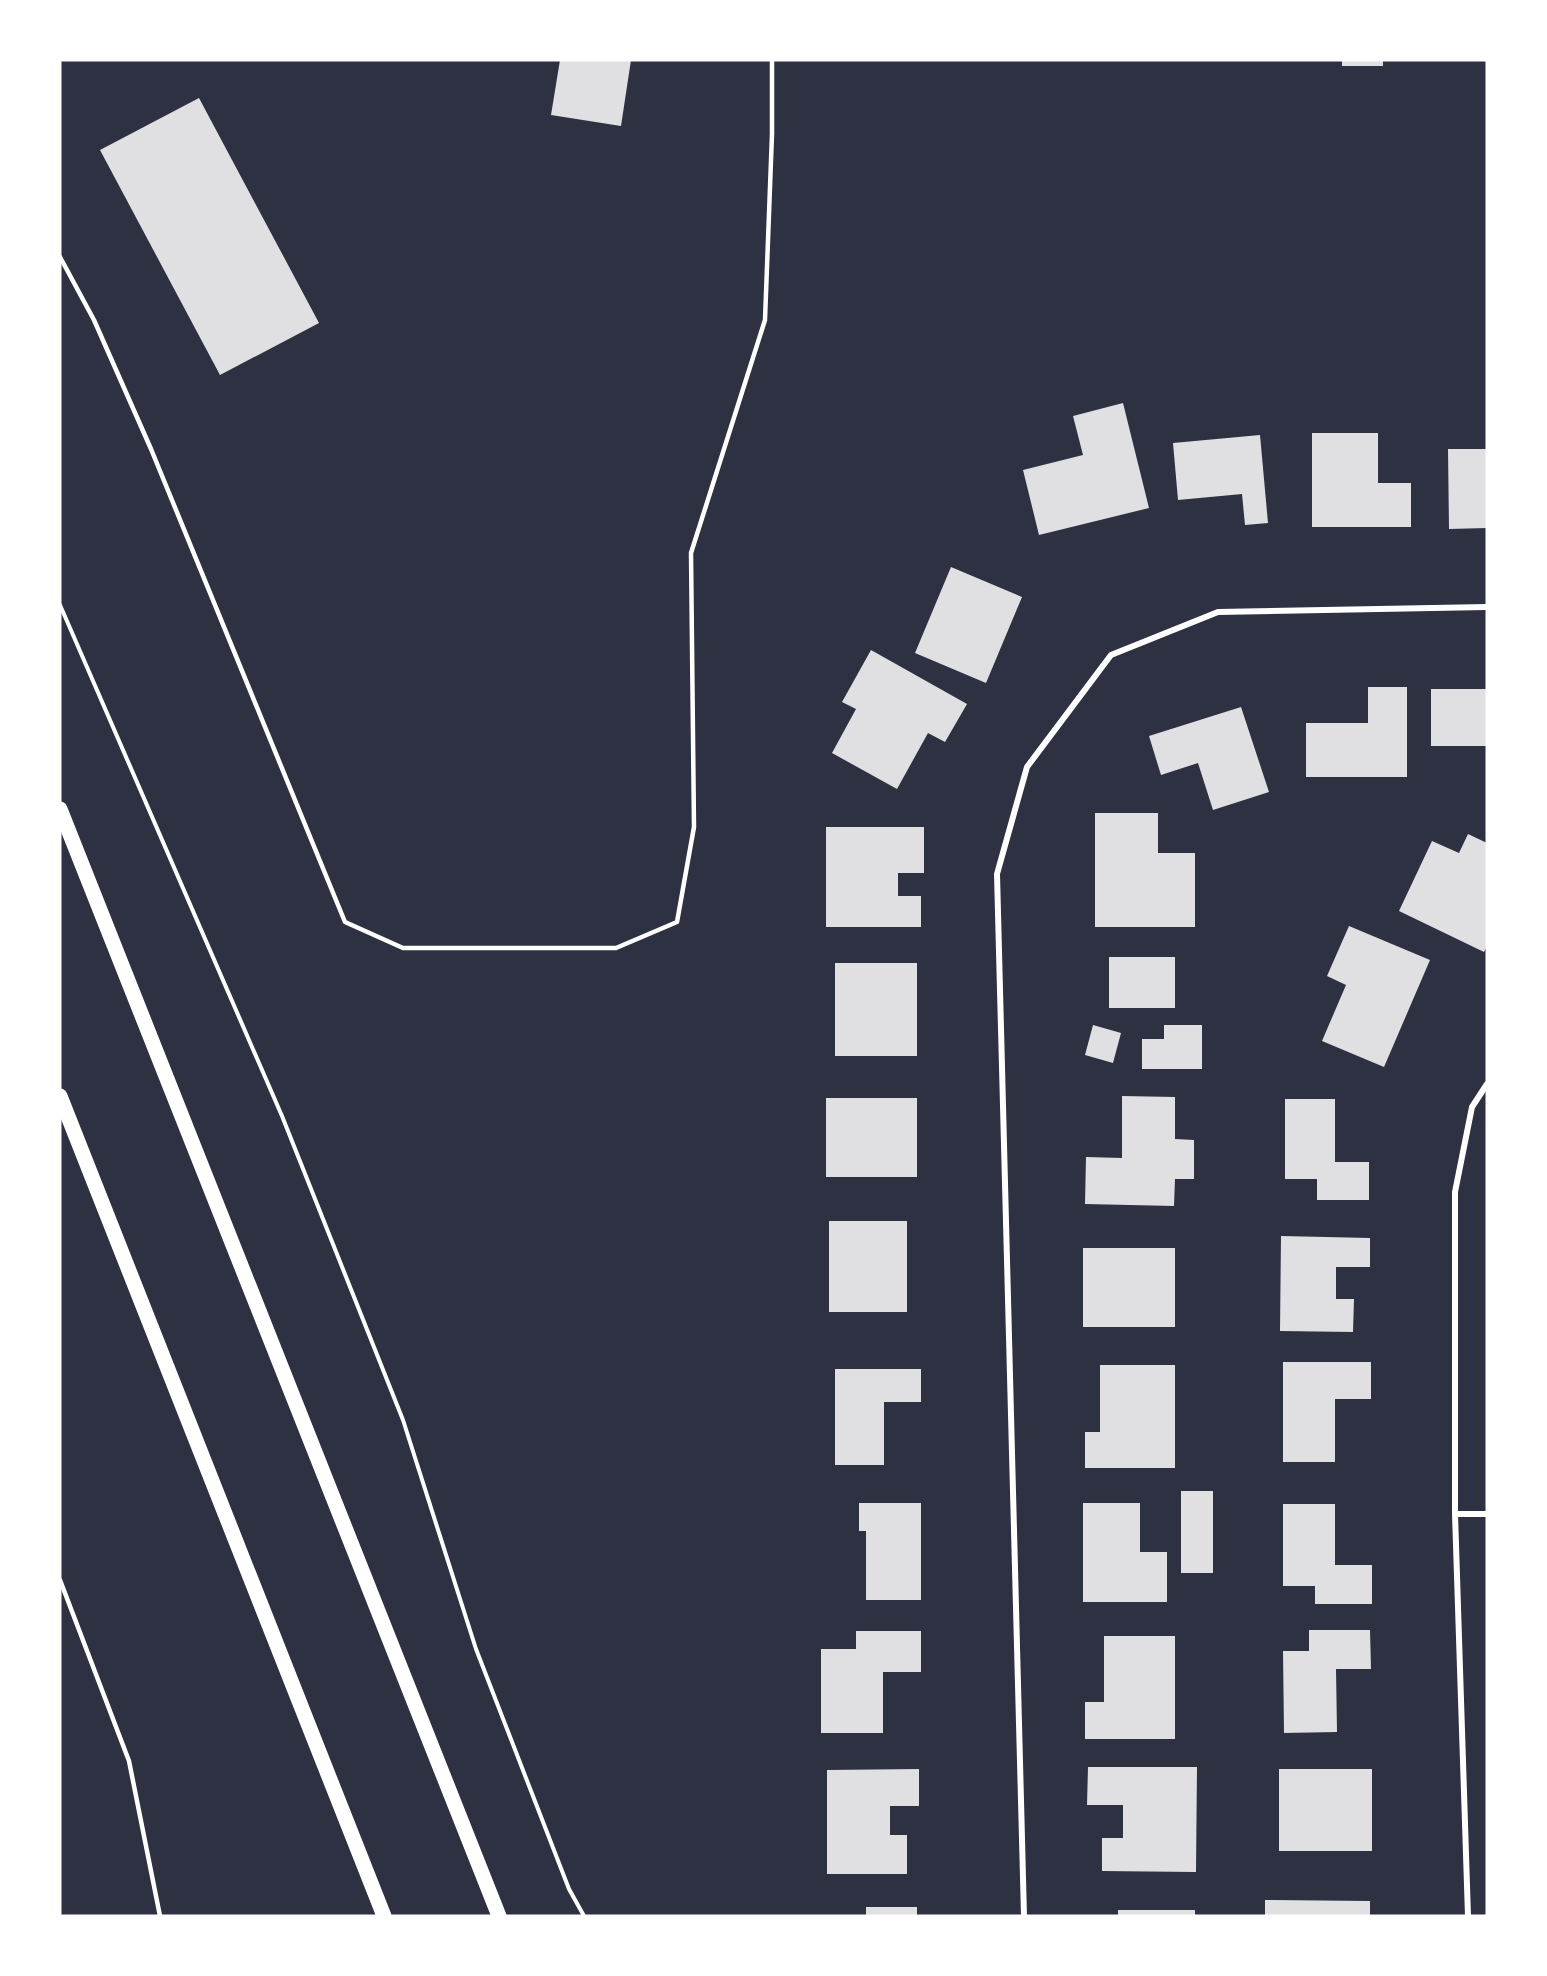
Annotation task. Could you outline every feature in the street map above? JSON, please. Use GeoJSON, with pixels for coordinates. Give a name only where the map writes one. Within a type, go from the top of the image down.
{"type":"FeatureCollection","features":[{"type":"Feature","properties":{"kind":"main road"},"geometry":{"type":"LineString","coordinates":[[60,809],[499,1916]]}},
{"type":"Feature","properties":{"kind":"main road"},"geometry":{"type":"LineString","coordinates":[[60,1096],[384,1916]]}},
{"type":"Feature","properties":{"kind":"street"},"geometry":{"type":"LineString","coordinates":[[1024,1916],[997,874],[1028,767],[1111,655],[1218,612],[1487,607]]}},
{"type":"Feature","properties":{"kind":"street"},"geometry":{"type":"LineString","coordinates":[[1468,1916],[1455,1514],[1455,1192],[1472,1107],[1487,1084]]}},
{"type":"Feature","properties":{"kind":"street"},"geometry":{"type":"LineString","coordinates":[[1455,1514],[1487,1514]]}},
{"type":"Feature","properties":{"kind":"lane"},"geometry":{"type":"LineString","coordinates":[[60,257],[94,320],[151,449],[345,922],[403,948],[616,948],[677,922],[694,827],[691,554],[765,320],[772,134],[772,60]]}},
{"type":"Feature","properties":{"kind":"lane"},"geometry":{"type":"LineString","coordinates":[[60,1580],[129,1761],[160,1916]]}},
{"type":"Feature","properties":{"kind":"path"},"geometry":{"type":"LineString","coordinates":[[60,605],[286,1127],[403,1420],[476,1649],[569,1889],[584,1916]]}},
{"type":"Feature","properties":{"kind":"building"},"geometry":{"type":"Polygon","coordinates":[[[560,60],[631,60],[621,126],[551,115],[560,60]]]}},
{"type":"Feature","properties":{"kind":"building"},"geometry":{"type":"Polygon","coordinates":[[[1342,60],[1383,60],[1383,66],[1342,66],[1342,60]]]}},
{"type":"Feature","properties":{"kind":"building"},"geometry":{"type":"Polygon","coordinates":[[[199,98],[319,323],[220,375],[100,150],[199,98]]]}},
{"type":"Feature","properties":{"kind":"building"},"geometry":{"type":"Polygon","coordinates":[[[1123,403],[1149,508],[1039,535],[1023,470],[1083,455],[1073,416],[1123,403]]]}},
{"type":"Feature","properties":{"kind":"building"},"geometry":{"type":"Polygon","coordinates":[[[1312,433],[1378,433],[1378,483],[1411,483],[1411,527],[1312,527],[1312,433]]]}},
{"type":"Feature","properties":{"kind":"building"},"geometry":{"type":"Polygon","coordinates":[[[1260,435],[1268,523],[1245,525],[1242,494],[1178,500],[1173,443],[1260,435]]]}},
{"type":"Feature","properties":{"kind":"building"},"geometry":{"type":"Polygon","coordinates":[[[1448,449],[1487,449],[1487,528],[1449,529],[1448,449]]]}},
{"type":"Feature","properties":{"kind":"building"},"geometry":{"type":"Polygon","coordinates":[[[951,567],[1022,597],[986,683],[915,653],[951,567]]]}},
{"type":"Feature","properties":{"kind":"building"},"geometry":{"type":"Polygon","coordinates":[[[871,650],[967,704],[945,742],[928,733],[897,789],[832,753],[856,709],[842,702],[871,650]]]}},
{"type":"Feature","properties":{"kind":"building"},"geometry":{"type":"Polygon","coordinates":[[[1368,687],[1407,687],[1407,777],[1306,777],[1306,723],[1368,723],[1368,687]]]}},
{"type":"Feature","properties":{"kind":"building"},"geometry":{"type":"Polygon","coordinates":[[[1431,689],[1487,689],[1487,746],[1431,746],[1431,689]]]}},
{"type":"Feature","properties":{"kind":"building"},"geometry":{"type":"Polygon","coordinates":[[[1241,707],[1269,792],[1213,810],[1198,763],[1161,775],[1149,736],[1241,707]]]}},
{"type":"Feature","properties":{"kind":"building"},"geometry":{"type":"Polygon","coordinates":[[[1095,813],[1158,813],[1158,853],[1195,853],[1195,927],[1095,927],[1095,813]]]}},
{"type":"Feature","properties":{"kind":"building"},"geometry":{"type":"Polygon","coordinates":[[[826,827],[924,827],[924,873],[898,873],[898,896],[921,896],[921,927],[826,927],[826,827]]]}},
{"type":"Feature","properties":{"kind":"building"},"geometry":{"type":"Polygon","coordinates":[[[1468,834],[1487,843],[1487,946],[1484,952],[1399,911],[1432,841],[1459,853],[1468,834]]]}},
{"type":"Feature","properties":{"kind":"building"},"geometry":{"type":"Polygon","coordinates":[[[1349,926],[1430,960],[1384,1067],[1322,1041],[1346,985],[1327,976],[1349,926]]]}},
{"type":"Feature","properties":{"kind":"building"},"geometry":{"type":"Polygon","coordinates":[[[1109,957],[1175,957],[1175,1008],[1109,1008],[1109,957]]]}},
{"type":"Feature","properties":{"kind":"building"},"geometry":{"type":"Polygon","coordinates":[[[835,963],[917,963],[917,1056],[835,1056],[835,963]]]}},
{"type":"Feature","properties":{"kind":"building"},"geometry":{"type":"Polygon","coordinates":[[[1093,1025],[1121,1033],[1113,1063],[1085,1055],[1093,1025]]]}},
{"type":"Feature","properties":{"kind":"building"},"geometry":{"type":"Polygon","coordinates":[[[1164,1025],[1202,1025],[1202,1069],[1142,1069],[1142,1039],[1164,1039],[1164,1025]]]}},
{"type":"Feature","properties":{"kind":"building"},"geometry":{"type":"Polygon","coordinates":[[[1122,1096],[1175,1097],[1175,1139],[1194,1140],[1194,1179],[1175,1179],[1174,1206],[1085,1204],[1086,1157],[1122,1158],[1122,1096]]]}},
{"type":"Feature","properties":{"kind":"building"},"geometry":{"type":"Polygon","coordinates":[[[826,1098],[917,1098],[917,1177],[826,1177],[826,1098]]]}},
{"type":"Feature","properties":{"kind":"building"},"geometry":{"type":"Polygon","coordinates":[[[1285,1099],[1335,1099],[1335,1162],[1369,1162],[1369,1200],[1317,1200],[1317,1179],[1285,1179],[1285,1099]]]}},
{"type":"Feature","properties":{"kind":"building"},"geometry":{"type":"Polygon","coordinates":[[[829,1221],[907,1221],[907,1312],[829,1312],[829,1221]]]}},
{"type":"Feature","properties":{"kind":"building"},"geometry":{"type":"Polygon","coordinates":[[[1281,1236],[1370,1238],[1370,1267],[1336,1267],[1336,1299],[1354,1299],[1353,1332],[1280,1331],[1281,1236]]]}},
{"type":"Feature","properties":{"kind":"building"},"geometry":{"type":"Polygon","coordinates":[[[1083,1248],[1175,1248],[1175,1327],[1083,1327],[1083,1248]]]}},
{"type":"Feature","properties":{"kind":"building"},"geometry":{"type":"Polygon","coordinates":[[[1283,1362],[1371,1362],[1371,1399],[1335,1399],[1335,1462],[1283,1462],[1283,1362]]]}},
{"type":"Feature","properties":{"kind":"building"},"geometry":{"type":"Polygon","coordinates":[[[1100,1365],[1175,1365],[1175,1468],[1085,1468],[1085,1432],[1100,1432],[1100,1365]]]}},
{"type":"Feature","properties":{"kind":"building"},"geometry":{"type":"Polygon","coordinates":[[[835,1369],[921,1369],[921,1402],[884,1402],[884,1465],[835,1465],[835,1369]]]}},
{"type":"Feature","properties":{"kind":"building"},"geometry":{"type":"Polygon","coordinates":[[[1181,1491],[1213,1491],[1213,1573],[1181,1573],[1181,1491]]]}},
{"type":"Feature","properties":{"kind":"building"},"geometry":{"type":"Polygon","coordinates":[[[859,1503],[921,1503],[921,1600],[866,1600],[866,1531],[859,1531],[859,1503]]]}},
{"type":"Feature","properties":{"kind":"building"},"geometry":{"type":"Polygon","coordinates":[[[1083,1503],[1140,1503],[1140,1552],[1167,1552],[1167,1602],[1083,1602],[1083,1503]]]}},
{"type":"Feature","properties":{"kind":"building"},"geometry":{"type":"Polygon","coordinates":[[[1283,1504],[1335,1504],[1335,1565],[1372,1565],[1372,1604],[1315,1604],[1315,1586],[1283,1586],[1283,1504]]]}},
{"type":"Feature","properties":{"kind":"building"},"geometry":{"type":"Polygon","coordinates":[[[1309,1630],[1370,1630],[1371,1669],[1336,1669],[1337,1732],[1284,1733],[1283,1651],[1309,1651],[1309,1630]]]}},
{"type":"Feature","properties":{"kind":"building"},"geometry":{"type":"Polygon","coordinates":[[[856,1631],[921,1631],[921,1672],[883,1672],[883,1733],[821,1733],[821,1649],[856,1649],[856,1631]]]}},
{"type":"Feature","properties":{"kind":"building"},"geometry":{"type":"Polygon","coordinates":[[[1104,1636],[1175,1636],[1175,1739],[1085,1739],[1085,1702],[1104,1702],[1104,1636]]]}},
{"type":"Feature","properties":{"kind":"building"},"geometry":{"type":"Polygon","coordinates":[[[1088,1767],[1197,1767],[1196,1872],[1102,1871],[1102,1838],[1123,1838],[1123,1805],[1087,1805],[1088,1767]]]}},
{"type":"Feature","properties":{"kind":"building"},"geometry":{"type":"Polygon","coordinates":[[[919,1769],[919,1806],[890,1806],[890,1835],[907,1835],[907,1874],[827,1874],[827,1770],[919,1769]]]}},
{"type":"Feature","properties":{"kind":"building"},"geometry":{"type":"Polygon","coordinates":[[[1279,1769],[1372,1769],[1372,1851],[1279,1851],[1279,1769]]]}},
{"type":"Feature","properties":{"kind":"building"},"geometry":{"type":"Polygon","coordinates":[[[1265,1900],[1370,1901],[1370,1916],[1265,1916],[1265,1900]]]}},
{"type":"Feature","properties":{"kind":"building"},"geometry":{"type":"Polygon","coordinates":[[[866,1907],[917,1907],[917,1916],[866,1916],[866,1907]]]}},
{"type":"Feature","properties":{"kind":"building"},"geometry":{"type":"Polygon","coordinates":[[[1118,1910],[1195,1910],[1195,1916],[1118,1916],[1118,1910]]]}}]}
